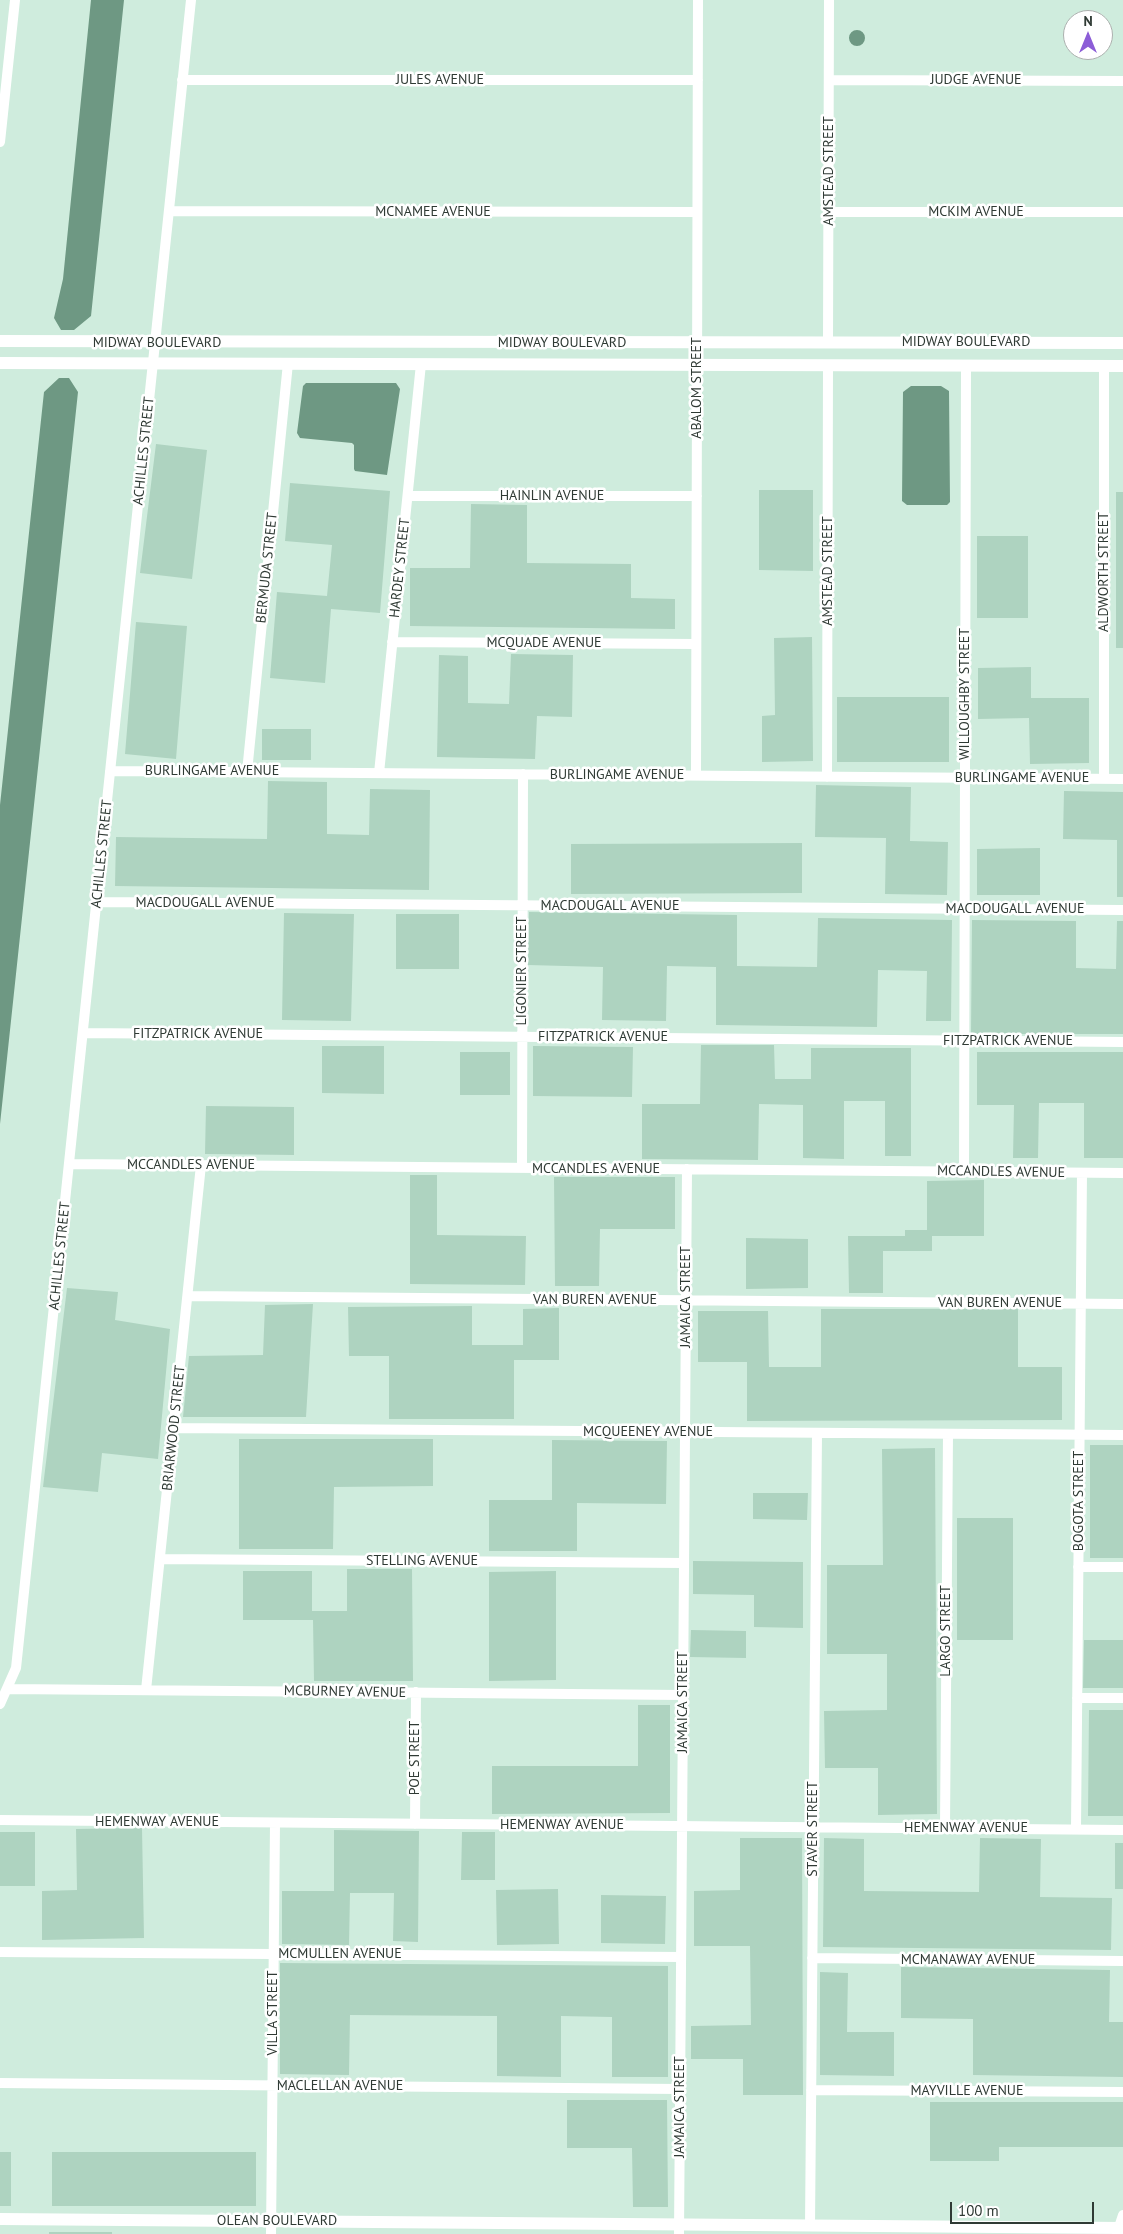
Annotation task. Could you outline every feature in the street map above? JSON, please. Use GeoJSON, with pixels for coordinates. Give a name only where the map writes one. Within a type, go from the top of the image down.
{"type":"FeatureCollection","features":[{"type":"Feature","properties":{"kind":"street"},"geometry":{"type":"LineString","coordinates":[[0,142],[15,0]]}},
{"type":"Feature","properties":{"kind":"street","name":"ACHILLES STREET"},"geometry":{"type":"LineString","coordinates":[[0,1704],[16,1668],[191,0]]}},
{"type":"Feature","properties":{"kind":"street","name":"ABALOM STREET"},"geometry":{"type":"LineString","coordinates":[[696,776],[698,0]]}},
{"type":"Feature","properties":{"kind":"street","name":"AMSTEAD STREET"},"geometry":{"type":"LineString","coordinates":[[828,341],[829,0]]}},
{"type":"Feature","properties":{"kind":"street","name":"JULES AVENUE"},"geometry":{"type":"LineString","coordinates":[[182,80],[698,80]]}},
{"type":"Feature","properties":{"kind":"street","name":"JUDGE AVENUE"},"geometry":{"type":"LineString","coordinates":[[829,80],[1123,80]]}},
{"type":"Feature","properties":{"kind":"street","name":"MCNAMEE AVENUE"},"geometry":{"type":"LineString","coordinates":[[169,211],[697,212]]}},
{"type":"Feature","properties":{"kind":"street","name":"MCKIM AVENUE"},"geometry":{"type":"LineString","coordinates":[[829,212],[1123,212]]}},
{"type":"Feature","properties":{"kind":"street","name":"MIDWAY BOULEVARD"},"geometry":{"type":"LineString","coordinates":[[0,342],[828,341],[1123,343]]}},
{"type":"Feature","properties":{"kind":"street","name":"MIDWAY BOULEVARD"},"geometry":{"type":"LineString","coordinates":[[0,363],[1123,366]]}},
{"type":"Feature","properties":{"kind":"street","name":"BERMUDA STREET"},"geometry":{"type":"LineString","coordinates":[[247,772],[288,363]]}},
{"type":"Feature","properties":{"kind":"street","name":"HARDEY STREET"},"geometry":{"type":"LineString","coordinates":[[379,773],[420,364]]}},
{"type":"Feature","properties":{"kind":"street","name":"AMSTEAD STREET"},"geometry":{"type":"LineString","coordinates":[[827,777],[828,366]]}},
{"type":"Feature","properties":{"kind":"street","name":"WILLOUGHBY STREET"},"geometry":{"type":"LineString","coordinates":[[964,1172],[966,366]]}},
{"type":"Feature","properties":{"kind":"street","name":"ALDWORTH STREET"},"geometry":{"type":"LineString","coordinates":[[1104,366],[1104,779]]}},
{"type":"Feature","properties":{"kind":"street","name":"HAINLIN AVENUE"},"geometry":{"type":"LineString","coordinates":[[408,496],[696,496]]}},
{"type":"Feature","properties":{"kind":"street","name":"MCQUADE AVENUE"},"geometry":{"type":"LineString","coordinates":[[392,642],[696,644]]}},
{"type":"Feature","properties":{"kind":"street","name":"BURLINGAME AVENUE"},"geometry":{"type":"LineString","coordinates":[[110,771],[1123,779]]}},
{"type":"Feature","properties":{"kind":"street","name":"LIGONIER STREET"},"geometry":{"type":"LineString","coordinates":[[522,1168],[523,774]]}},
{"type":"Feature","properties":{"kind":"street","name":"MACDOUGALL AVENUE"},"geometry":{"type":"LineString","coordinates":[[96,902],[1123,910]]}},
{"type":"Feature","properties":{"kind":"street","name":"FITZPATRICK AVENUE"},"geometry":{"type":"LineString","coordinates":[[83,1033],[1123,1042]]}},
{"type":"Feature","properties":{"kind":"street","name":"MCCANDLES AVENUE"},"geometry":{"type":"LineString","coordinates":[[69,1164],[1123,1173]]}},
{"type":"Feature","properties":{"kind":"street","name":"BRIARWOOD STREET"},"geometry":{"type":"LineString","coordinates":[[146,1690],[201,1165]]}},
{"type":"Feature","properties":{"kind":"street","name":"JAMAICA STREET"},"geometry":{"type":"LineString","coordinates":[[679,2229],[687,1169]]}},
{"type":"Feature","properties":{"kind":"street","name":"BOGOTA STREET"},"geometry":{"type":"LineString","coordinates":[[1076,1829],[1082,1173]]}},
{"type":"Feature","properties":{"kind":"street","name":"VAN BUREN AVENUE"},"geometry":{"type":"LineString","coordinates":[[188,1296],[1123,1304]]}},
{"type":"Feature","properties":{"kind":"street","name":"MCQUEENEY AVENUE"},"geometry":{"type":"LineString","coordinates":[[174,1428],[1123,1435]]}},
{"type":"Feature","properties":{"kind":"street","name":"STAVER STREET"},"geometry":{"type":"LineString","coordinates":[[810,2225],[817,1433]]}},
{"type":"Feature","properties":{"kind":"street","name":"LARGO STREET"},"geometry":{"type":"LineString","coordinates":[[945,1828],[948,1434]]}},
{"type":"Feature","properties":{"kind":"street","name":"STELLING AVENUE"},"geometry":{"type":"LineString","coordinates":[[160,1559],[684,1563]]}},
{"type":"Feature","properties":{"kind":"street"},"geometry":{"type":"LineString","coordinates":[[1078,1566],[1123,1567]]}},
{"type":"Feature","properties":{"kind":"street","name":"MCBURNEY AVENUE"},"geometry":{"type":"LineString","coordinates":[[7,1689],[683,1695]]}},
{"type":"Feature","properties":{"kind":"street","name":"POE STREET"},"geometry":{"type":"LineString","coordinates":[[415,1824],[416,1692]]}},
{"type":"Feature","properties":{"kind":"street"},"geometry":{"type":"LineString","coordinates":[[1077,1698],[1123,1698]]}},
{"type":"Feature","properties":{"kind":"street","name":"HEMENWAY AVENUE"},"geometry":{"type":"LineString","coordinates":[[0,1820],[1123,1830]]}},
{"type":"Feature","properties":{"kind":"street","name":"VILLA STREET"},"geometry":{"type":"LineString","coordinates":[[271,2227],[275,1822]]}},
{"type":"Feature","properties":{"kind":"street","name":"MCMULLEN AVENUE"},"geometry":{"type":"LineString","coordinates":[[0,1952],[681,1957]]}},
{"type":"Feature","properties":{"kind":"street","name":"MCMANAWAY AVENUE"},"geometry":{"type":"LineString","coordinates":[[812,1958],[1123,1961]]}},
{"type":"Feature","properties":{"kind":"street","name":"MACLELLAN AVENUE"},"geometry":{"type":"LineString","coordinates":[[0,2083],[680,2089]]}},
{"type":"Feature","properties":{"kind":"street","name":"MAYVILLE AVENUE"},"geometry":{"type":"LineString","coordinates":[[811,2090],[1123,2092]]}},
{"type":"Feature","properties":{"kind":"street"},"geometry":{"type":"LineString","coordinates":[[1120,2230],[1123,2215]]}},
{"type":"Feature","properties":{"kind":"street","name":"OLEAN BOULEVARD"},"geometry":{"type":"LineString","coordinates":[[0,2219],[271,2227],[679,2229],[810,2225],[1120,2230]]}},
{"type":"Feature","properties":{"kind":"shaded area"},"geometry":{"type":"Polygon","coordinates":[[[91,0],[124,0],[91,316],[74,330],[61,330],[54,318],[63,279],[91,0]]]}},
{"type":"Feature","properties":{"kind":"shaded area"},"geometry":{"type":"Polygon","coordinates":[[[857,30],[865,38],[857,46],[849,38],[857,30]]]}},
{"type":"Feature","properties":{"kind":"shaded area"},"geometry":{"type":"Polygon","coordinates":[[[59,378],[69,378],[78,392],[0,1124],[0,805],[44,392],[59,378]]]}},
{"type":"Feature","properties":{"kind":"shaded area"},"geometry":{"type":"Polygon","coordinates":[[[306,383],[396,383],[400,389],[387,475],[355,471],[354,445],[352,443],[300,438],[297,433],[303,386],[306,383]]]}},
{"type":"Feature","properties":{"kind":"shaded area"},"geometry":{"type":"Polygon","coordinates":[[[911,386],[941,386],[949,391],[950,502],[947,505],[907,505],[902,501],[903,392],[911,386]]]}},
{"type":"Feature","properties":{"kind":"shaded area"},"geometry":{"type":"Polygon","coordinates":[[[156,444],[207,450],[192,579],[140,573],[156,444]]]}},
{"type":"Feature","properties":{"kind":"shaded area"},"geometry":{"type":"Polygon","coordinates":[[[290,483],[390,491],[380,613],[331,609],[325,683],[270,678],[277,592],[327,596],[332,545],[285,541],[290,483]]]}},
{"type":"Feature","properties":{"kind":"shaded area"},"geometry":{"type":"Polygon","coordinates":[[[759,490],[813,490],[813,571],[759,570],[759,490]]]}},
{"type":"Feature","properties":{"kind":"shaded area"},"geometry":{"type":"Polygon","coordinates":[[[1116,492],[1123,492],[1123,648],[1116,648],[1116,492]]]}},
{"type":"Feature","properties":{"kind":"shaded area"},"geometry":{"type":"Polygon","coordinates":[[[471,504],[527,505],[527,563],[631,564],[631,598],[675,599],[675,629],[410,626],[410,568],[470,568],[471,504]]]}},
{"type":"Feature","properties":{"kind":"shaded area"},"geometry":{"type":"Polygon","coordinates":[[[977,536],[1028,536],[1028,618],[977,618],[977,536]]]}},
{"type":"Feature","properties":{"kind":"shaded area"},"geometry":{"type":"Polygon","coordinates":[[[136,622],[187,626],[176,759],[125,754],[136,622]]]}},
{"type":"Feature","properties":{"kind":"shaded area"},"geometry":{"type":"Polygon","coordinates":[[[812,637],[813,761],[762,762],[762,716],[775,715],[774,638],[812,637]]]}},
{"type":"Feature","properties":{"kind":"shaded area"},"geometry":{"type":"Polygon","coordinates":[[[511,654],[573,655],[572,717],[537,716],[535,759],[437,757],[439,655],[468,656],[468,703],[509,704],[511,654]]]}},
{"type":"Feature","properties":{"kind":"shaded area"},"geometry":{"type":"Polygon","coordinates":[[[1031,667],[1031,698],[1089,698],[1089,763],[1030,764],[1029,718],[978,719],[978,668],[1031,667]]]}},
{"type":"Feature","properties":{"kind":"shaded area"},"geometry":{"type":"Polygon","coordinates":[[[837,697],[949,697],[949,762],[837,762],[837,697]]]}},
{"type":"Feature","properties":{"kind":"shaded area"},"geometry":{"type":"Polygon","coordinates":[[[262,729],[311,729],[311,760],[262,760],[262,729]]]}},
{"type":"Feature","properties":{"kind":"shaded area"},"geometry":{"type":"Polygon","coordinates":[[[268,781],[327,782],[327,834],[369,835],[370,789],[430,790],[429,890],[115,886],[116,837],[267,839],[268,781]]]}},
{"type":"Feature","properties":{"kind":"shaded area"},"geometry":{"type":"Polygon","coordinates":[[[816,785],[911,787],[910,841],[948,842],[947,895],[885,894],[886,838],[815,837],[816,785]]]}},
{"type":"Feature","properties":{"kind":"shaded area"},"geometry":{"type":"Polygon","coordinates":[[[1064,791],[1123,792],[1123,897],[1117,897],[1117,840],[1063,839],[1064,791]]]}},
{"type":"Feature","properties":{"kind":"shaded area"},"geometry":{"type":"Polygon","coordinates":[[[802,843],[802,893],[571,894],[571,844],[802,843]]]}},
{"type":"Feature","properties":{"kind":"shaded area"},"geometry":{"type":"Polygon","coordinates":[[[1040,848],[1040,895],[977,895],[977,849],[1040,848]]]}},
{"type":"Feature","properties":{"kind":"shaded area"},"geometry":{"type":"Polygon","coordinates":[[[529,912],[737,915],[737,966],[817,967],[818,918],[952,920],[951,1021],[926,1021],[927,971],[878,970],[877,1027],[716,1025],[716,967],[667,966],[666,1021],[602,1020],[603,967],[528,965],[529,912]]]}},
{"type":"Feature","properties":{"kind":"shaded area"},"geometry":{"type":"Polygon","coordinates":[[[284,913],[354,914],[351,1021],[282,1020],[284,913]]]}},
{"type":"Feature","properties":{"kind":"shaded area"},"geometry":{"type":"Polygon","coordinates":[[[396,914],[459,914],[459,969],[396,969],[396,914]]]}},
{"type":"Feature","properties":{"kind":"shaded area"},"geometry":{"type":"Polygon","coordinates":[[[972,920],[1076,921],[1076,968],[1116,969],[1117,921],[1123,921],[1123,1034],[971,1034],[972,920]]]}},
{"type":"Feature","properties":{"kind":"shaded area"},"geometry":{"type":"Polygon","coordinates":[[[701,1045],[774,1045],[775,1079],[811,1079],[811,1048],[911,1048],[911,1156],[885,1156],[885,1101],[844,1101],[844,1159],[803,1158],[803,1105],[759,1104],[758,1160],[642,1159],[642,1104],[700,1104],[701,1045]]]}},
{"type":"Feature","properties":{"kind":"shaded area"},"geometry":{"type":"Polygon","coordinates":[[[322,1046],[384,1046],[384,1094],[322,1093],[322,1046]]]}},
{"type":"Feature","properties":{"kind":"shaded area"},"geometry":{"type":"Polygon","coordinates":[[[533,1046],[633,1047],[632,1097],[533,1096],[533,1046]]]}},
{"type":"Feature","properties":{"kind":"shaded area"},"geometry":{"type":"Polygon","coordinates":[[[460,1052],[510,1052],[510,1095],[460,1095],[460,1052]]]}},
{"type":"Feature","properties":{"kind":"shaded area"},"geometry":{"type":"Polygon","coordinates":[[[977,1052],[1123,1052],[1123,1158],[1084,1158],[1084,1103],[1039,1103],[1038,1158],[1013,1158],[1014,1105],[977,1105],[977,1052]]]}},
{"type":"Feature","properties":{"kind":"shaded area"},"geometry":{"type":"Polygon","coordinates":[[[206,1106],[294,1107],[294,1155],[205,1154],[206,1106]]]}},
{"type":"Feature","properties":{"kind":"shaded area"},"geometry":{"type":"Polygon","coordinates":[[[410,1175],[437,1175],[437,1235],[526,1236],[525,1285],[410,1284],[410,1175]]]}},
{"type":"Feature","properties":{"kind":"shaded area"},"geometry":{"type":"Polygon","coordinates":[[[554,1177],[675,1177],[675,1229],[600,1229],[599,1286],[555,1286],[554,1177]]]}},
{"type":"Feature","properties":{"kind":"shaded area"},"geometry":{"type":"Polygon","coordinates":[[[984,1180],[984,1236],[932,1236],[932,1251],[883,1251],[883,1293],[849,1293],[848,1236],[905,1236],[905,1230],[927,1230],[927,1181],[984,1180]]]}},
{"type":"Feature","properties":{"kind":"shaded area"},"geometry":{"type":"Polygon","coordinates":[[[746,1238],[808,1239],[808,1288],[746,1289],[746,1238]]]}},
{"type":"Feature","properties":{"kind":"shaded area"},"geometry":{"type":"Polygon","coordinates":[[[67,1288],[118,1292],[115,1320],[170,1329],[158,1459],[102,1453],[98,1492],[43,1487],[67,1288]]]}},
{"type":"Feature","properties":{"kind":"shaded area"},"geometry":{"type":"Polygon","coordinates":[[[313,1304],[306,1417],[183,1417],[189,1356],[263,1355],[265,1305],[313,1304]]]}},
{"type":"Feature","properties":{"kind":"shaded area"},"geometry":{"type":"Polygon","coordinates":[[[472,1306],[472,1345],[523,1345],[523,1309],[559,1308],[559,1360],[514,1360],[514,1419],[389,1419],[389,1356],[349,1356],[348,1307],[472,1306]]]}},
{"type":"Feature","properties":{"kind":"shaded area"},"geometry":{"type":"Polygon","coordinates":[[[821,1309],[1018,1309],[1018,1367],[1062,1367],[1062,1420],[747,1421],[747,1362],[698,1362],[698,1311],[768,1311],[769,1367],[821,1367],[821,1309]]]}},
{"type":"Feature","properties":{"kind":"shaded area"},"geometry":{"type":"Polygon","coordinates":[[[239,1439],[433,1439],[433,1486],[334,1487],[333,1549],[239,1549],[239,1439]]]}},
{"type":"Feature","properties":{"kind":"shaded area"},"geometry":{"type":"Polygon","coordinates":[[[552,1440],[667,1441],[666,1504],[577,1503],[577,1551],[489,1551],[489,1500],[552,1500],[552,1440]]]}},
{"type":"Feature","properties":{"kind":"shaded area"},"geometry":{"type":"Polygon","coordinates":[[[1090,1445],[1123,1445],[1123,1558],[1090,1558],[1090,1445]]]}},
{"type":"Feature","properties":{"kind":"shaded area"},"geometry":{"type":"Polygon","coordinates":[[[935,1448],[937,1814],[878,1815],[878,1768],[825,1768],[824,1711],[887,1710],[887,1654],[827,1654],[827,1565],[883,1565],[882,1449],[935,1448]]]}},
{"type":"Feature","properties":{"kind":"shaded area"},"geometry":{"type":"Polygon","coordinates":[[[753,1493],[808,1493],[807,1520],[753,1519],[753,1493]]]}},
{"type":"Feature","properties":{"kind":"shaded area"},"geometry":{"type":"Polygon","coordinates":[[[957,1518],[1013,1518],[1013,1640],[957,1640],[957,1518]]]}},
{"type":"Feature","properties":{"kind":"shaded area"},"geometry":{"type":"Polygon","coordinates":[[[693,1561],[803,1562],[803,1628],[754,1627],[754,1595],[693,1594],[693,1561]]]}},
{"type":"Feature","properties":{"kind":"shaded area"},"geometry":{"type":"Polygon","coordinates":[[[347,1569],[412,1569],[413,1681],[314,1681],[313,1620],[243,1620],[243,1571],[312,1571],[312,1611],[347,1611],[347,1569]]]}},
{"type":"Feature","properties":{"kind":"shaded area"},"geometry":{"type":"Polygon","coordinates":[[[556,1571],[556,1680],[489,1681],[489,1572],[556,1571]]]}},
{"type":"Feature","properties":{"kind":"shaded area"},"geometry":{"type":"Polygon","coordinates":[[[691,1630],[746,1631],[746,1658],[690,1657],[691,1630]]]}},
{"type":"Feature","properties":{"kind":"shaded area"},"geometry":{"type":"Polygon","coordinates":[[[1084,1640],[1123,1640],[1123,1688],[1083,1688],[1084,1640]]]}},
{"type":"Feature","properties":{"kind":"shaded area"},"geometry":{"type":"Polygon","coordinates":[[[638,1705],[670,1705],[670,1813],[492,1814],[492,1766],[638,1766],[638,1705]]]}},
{"type":"Feature","properties":{"kind":"shaded area"},"geometry":{"type":"Polygon","coordinates":[[[1089,1710],[1123,1710],[1123,1816],[1088,1816],[1089,1710]]]}},
{"type":"Feature","properties":{"kind":"shaded area"},"geometry":{"type":"Polygon","coordinates":[[[142,1828],[144,1938],[42,1940],[42,1891],[77,1890],[76,1829],[142,1828]]]}},
{"type":"Feature","properties":{"kind":"shaded area"},"geometry":{"type":"Polygon","coordinates":[[[334,1830],[419,1831],[418,1942],[393,1941],[394,1893],[350,1893],[349,1945],[282,1944],[282,1891],[334,1891],[334,1830]]]}},
{"type":"Feature","properties":{"kind":"shaded area"},"geometry":{"type":"Polygon","coordinates":[[[0,1832],[35,1832],[35,1886],[0,1886],[0,1832]]]}},
{"type":"Feature","properties":{"kind":"shaded area"},"geometry":{"type":"Polygon","coordinates":[[[462,1832],[495,1832],[495,1880],[461,1880],[462,1832]]]}},
{"type":"Feature","properties":{"kind":"shaded area"},"geometry":{"type":"Polygon","coordinates":[[[740,1838],[802,1838],[803,2095],[743,2095],[743,2059],[691,2059],[691,2026],[751,2025],[750,1946],[694,1946],[694,1891],[740,1890],[740,1838]]]}},
{"type":"Feature","properties":{"kind":"shaded area"},"geometry":{"type":"Polygon","coordinates":[[[824,1838],[864,1839],[864,1891],[979,1892],[980,1838],[1041,1839],[1040,1897],[1112,1898],[1111,1950],[823,1947],[824,1838]]]}},
{"type":"Feature","properties":{"kind":"shaded area"},"geometry":{"type":"Polygon","coordinates":[[[1115,1843],[1123,1843],[1123,1889],[1115,1889],[1115,1843]]]}},
{"type":"Feature","properties":{"kind":"shaded area"},"geometry":{"type":"Polygon","coordinates":[[[558,1889],[559,1944],[497,1945],[496,1890],[558,1889]]]}},
{"type":"Feature","properties":{"kind":"shaded area"},"geometry":{"type":"Polygon","coordinates":[[[601,1895],[666,1896],[665,1944],[601,1943],[601,1895]]]}},
{"type":"Feature","properties":{"kind":"shaded area"},"geometry":{"type":"Polygon","coordinates":[[[280,1963],[668,1966],[668,2077],[612,2077],[612,2017],[561,2016],[561,2077],[497,2076],[497,2016],[350,2015],[349,2075],[280,2074],[280,1963]]]}},
{"type":"Feature","properties":{"kind":"shaded area"},"geometry":{"type":"Polygon","coordinates":[[[901,1967],[1110,1970],[1109,2022],[1123,2022],[1123,2077],[973,2075],[973,2019],[901,2018],[901,1967]]]}},
{"type":"Feature","properties":{"kind":"shaded area"},"geometry":{"type":"Polygon","coordinates":[[[820,1972],[848,1973],[847,2032],[894,2032],[894,2076],[820,2075],[820,1972]]]}},
{"type":"Feature","properties":{"kind":"shaded area"},"geometry":{"type":"Polygon","coordinates":[[[567,2100],[667,2100],[668,2207],[633,2207],[632,2148],[567,2148],[567,2100]]]}},
{"type":"Feature","properties":{"kind":"shaded area"},"geometry":{"type":"Polygon","coordinates":[[[930,2102],[1123,2102],[1123,2147],[999,2147],[999,2161],[930,2161],[930,2102]]]}},
{"type":"Feature","properties":{"kind":"shaded area"},"geometry":{"type":"Polygon","coordinates":[[[0,2152],[11,2152],[11,2206],[0,2206],[0,2152]]]}},
{"type":"Feature","properties":{"kind":"shaded area"},"geometry":{"type":"Polygon","coordinates":[[[52,2152],[256,2152],[256,2206],[52,2206],[52,2152]]]}},
{"type":"Feature","properties":{"kind":"shaded area"},"geometry":{"type":"Polygon","coordinates":[[[49,2232],[112,2232],[112,2234],[49,2234],[49,2232]]]}}]}
